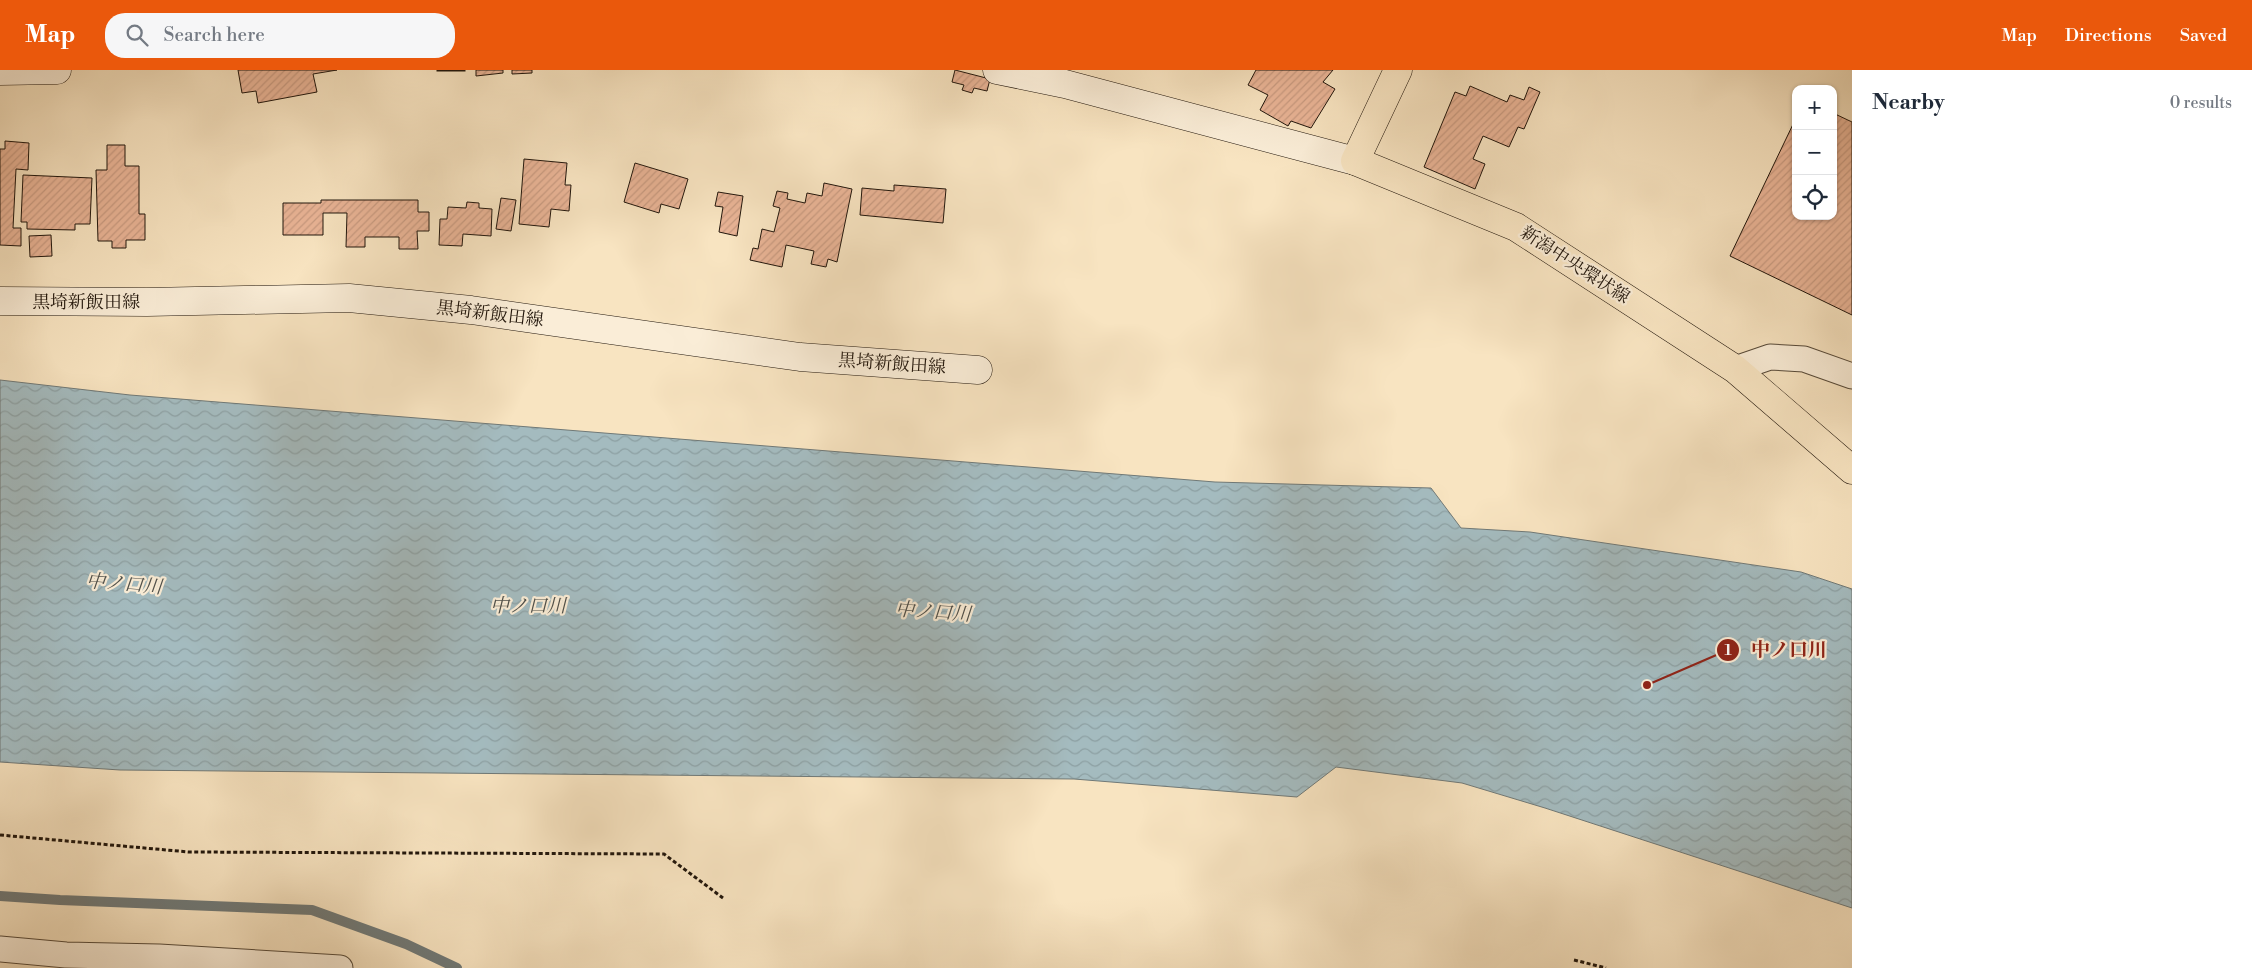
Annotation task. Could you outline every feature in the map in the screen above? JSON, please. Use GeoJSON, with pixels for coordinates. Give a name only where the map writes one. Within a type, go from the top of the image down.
{"type":"FeatureCollection","features":[{"type":"Feature","properties":{"kind":"main road"},"geometry":{"type":"LineString","coordinates":[[0,71],[57,70]]}},
{"type":"Feature","properties":{"kind":"main road"},"geometry":{"type":"LineString","coordinates":[[997,70],[1065,84],[1355,161],[1398,70]]}},
{"type":"Feature","properties":{"kind":"main road","name":"新潟中央環状線"},"geometry":{"type":"LineString","coordinates":[[1355,161],[1516,226],[1735,369],[1852,470]]}},
{"type":"Feature","properties":{"kind":"main road","name":"黒埼新飯田線"},"geometry":{"type":"LineString","coordinates":[[0,301],[147,302],[349,298],[471,310],[800,357],[978,370]]}},
{"type":"Feature","properties":{"kind":"street"},"geometry":{"type":"LineString","coordinates":[[1735,369],[1770,357],[1804,359],[1852,376]]}},
{"type":"Feature","properties":{"kind":"street"},"geometry":{"type":"LineString","coordinates":[[0,949],[66,955],[159,957],[340,968]]}},
{"type":"Feature","properties":{"kind":"path"},"geometry":{"type":"LineString","coordinates":[[0,835],[189,852],[664,854],[723,898]]}},
{"type":"Feature","properties":{"kind":"path"},"geometry":{"type":"LineString","coordinates":[[1574,960],[1606,968]]}},
{"type":"Feature","properties":{"kind":"water"},"geometry":{"type":"Polygon","coordinates":[[[0,380],[130,395],[1215,482],[1431,488],[1461,528],[1530,532],[1801,572],[1852,589],[1852,908],[1545,808],[1462,783],[1336,767],[1297,797],[1074,779],[120,770],[0,762],[0,380]]]}},
{"type":"Feature","properties":{"kind":"building"},"geometry":{"type":"Polygon","coordinates":[[[238,70],[337,70],[313,74],[317,92],[258,103],[256,91],[242,93],[238,70]]]}},
{"type":"Feature","properties":{"kind":"building"},"geometry":{"type":"Polygon","coordinates":[[[465,70],[465,71],[437,71],[465,70]]]}},
{"type":"Feature","properties":{"kind":"building"},"geometry":{"type":"Polygon","coordinates":[[[476,70],[503,70],[503,73],[476,76],[476,70]]]}},
{"type":"Feature","properties":{"kind":"building"},"geometry":{"type":"Polygon","coordinates":[[[512,70],[532,70],[532,73],[512,74],[512,70]]]}},
{"type":"Feature","properties":{"kind":"building"},"geometry":{"type":"Polygon","coordinates":[[[955,70],[990,79],[987,91],[974,88],[972,93],[962,90],[964,85],[952,82],[955,70]]]}},
{"type":"Feature","properties":{"kind":"building"},"geometry":{"type":"Polygon","coordinates":[[[1256,70],[1333,70],[1323,82],[1335,89],[1311,128],[1291,121],[1288,126],[1260,110],[1268,95],[1248,85],[1256,70]]]}},
{"type":"Feature","properties":{"kind":"building"},"geometry":{"type":"Polygon","coordinates":[[[1470,86],[1507,102],[1510,95],[1524,100],[1529,87],[1540,92],[1524,129],[1518,127],[1509,147],[1483,136],[1473,159],[1485,164],[1475,189],[1424,167],[1455,92],[1466,96],[1470,86]]]}},
{"type":"Feature","properties":{"kind":"building"},"geometry":{"type":"Polygon","coordinates":[[[1837,115],[1852,122],[1852,315],[1730,256],[1792,126],[1792,220],[1837,220],[1837,115]]]}},
{"type":"Feature","properties":{"kind":"building"},"geometry":{"type":"Polygon","coordinates":[[[5,141],[29,143],[28,170],[16,169],[13,228],[21,228],[21,246],[0,245],[0,149],[5,149],[5,141]]]}},
{"type":"Feature","properties":{"kind":"building"},"geometry":{"type":"Polygon","coordinates":[[[107,145],[125,145],[125,166],[139,166],[139,214],[145,214],[145,240],[126,240],[126,248],[112,248],[112,241],[98,241],[96,170],[107,170],[107,145]]]}},
{"type":"Feature","properties":{"kind":"building"},"geometry":{"type":"Polygon","coordinates":[[[524,159],[567,163],[565,185],[571,185],[569,211],[551,209],[549,227],[519,224],[524,159]]]}},
{"type":"Feature","properties":{"kind":"building"},"geometry":{"type":"Polygon","coordinates":[[[635,163],[688,179],[679,209],[661,204],[659,213],[624,202],[635,163]]]}},
{"type":"Feature","properties":{"kind":"building"},"geometry":{"type":"Polygon","coordinates":[[[23,175],[92,178],[90,224],[75,224],[75,230],[27,229],[27,222],[21,222],[23,175]]]}},
{"type":"Feature","properties":{"kind":"building"},"geometry":{"type":"Polygon","coordinates":[[[824,183],[852,189],[837,262],[828,259],[826,267],[811,264],[814,251],[786,245],[782,267],[750,260],[753,248],[758,249],[762,229],[774,232],[780,208],[773,206],[777,191],[788,193],[787,199],[805,203],[807,193],[822,196],[824,183]]]}},
{"type":"Feature","properties":{"kind":"building"},"geometry":{"type":"Polygon","coordinates":[[[894,185],[946,189],[943,223],[860,215],[862,188],[894,191],[894,185]]]}},
{"type":"Feature","properties":{"kind":"building"},"geometry":{"type":"Polygon","coordinates":[[[718,192],[743,196],[737,236],[719,232],[723,207],[715,206],[718,192]]]}},
{"type":"Feature","properties":{"kind":"building"},"geometry":{"type":"Polygon","coordinates":[[[501,198],[516,200],[511,231],[496,229],[501,198]]]}},
{"type":"Feature","properties":{"kind":"building"},"geometry":{"type":"Polygon","coordinates":[[[321,200],[418,200],[418,212],[429,212],[429,231],[417,231],[418,249],[399,249],[399,237],[365,237],[365,247],[346,247],[347,213],[323,213],[323,235],[283,235],[283,203],[321,203],[321,200]]]}},
{"type":"Feature","properties":{"kind":"building"},"geometry":{"type":"Polygon","coordinates":[[[467,202],[479,203],[479,208],[492,209],[491,236],[463,234],[462,246],[439,245],[440,219],[447,219],[448,207],[466,208],[467,202]]]}},
{"type":"Feature","properties":{"kind":"building"},"geometry":{"type":"Polygon","coordinates":[[[51,235],[52,256],[30,257],[29,236],[51,235]]]}},
{"type":"Feature","properties":{"kind":"waterway"},"geometry":{"type":"LineString","coordinates":[[0,896],[312,910],[406,944],[457,968]]}},
{"type":"Feature","properties":{"kind":"place","name":"中ノ口川"},"geometry":{"type":"Point","coordinates":[1647,685]}}]}
